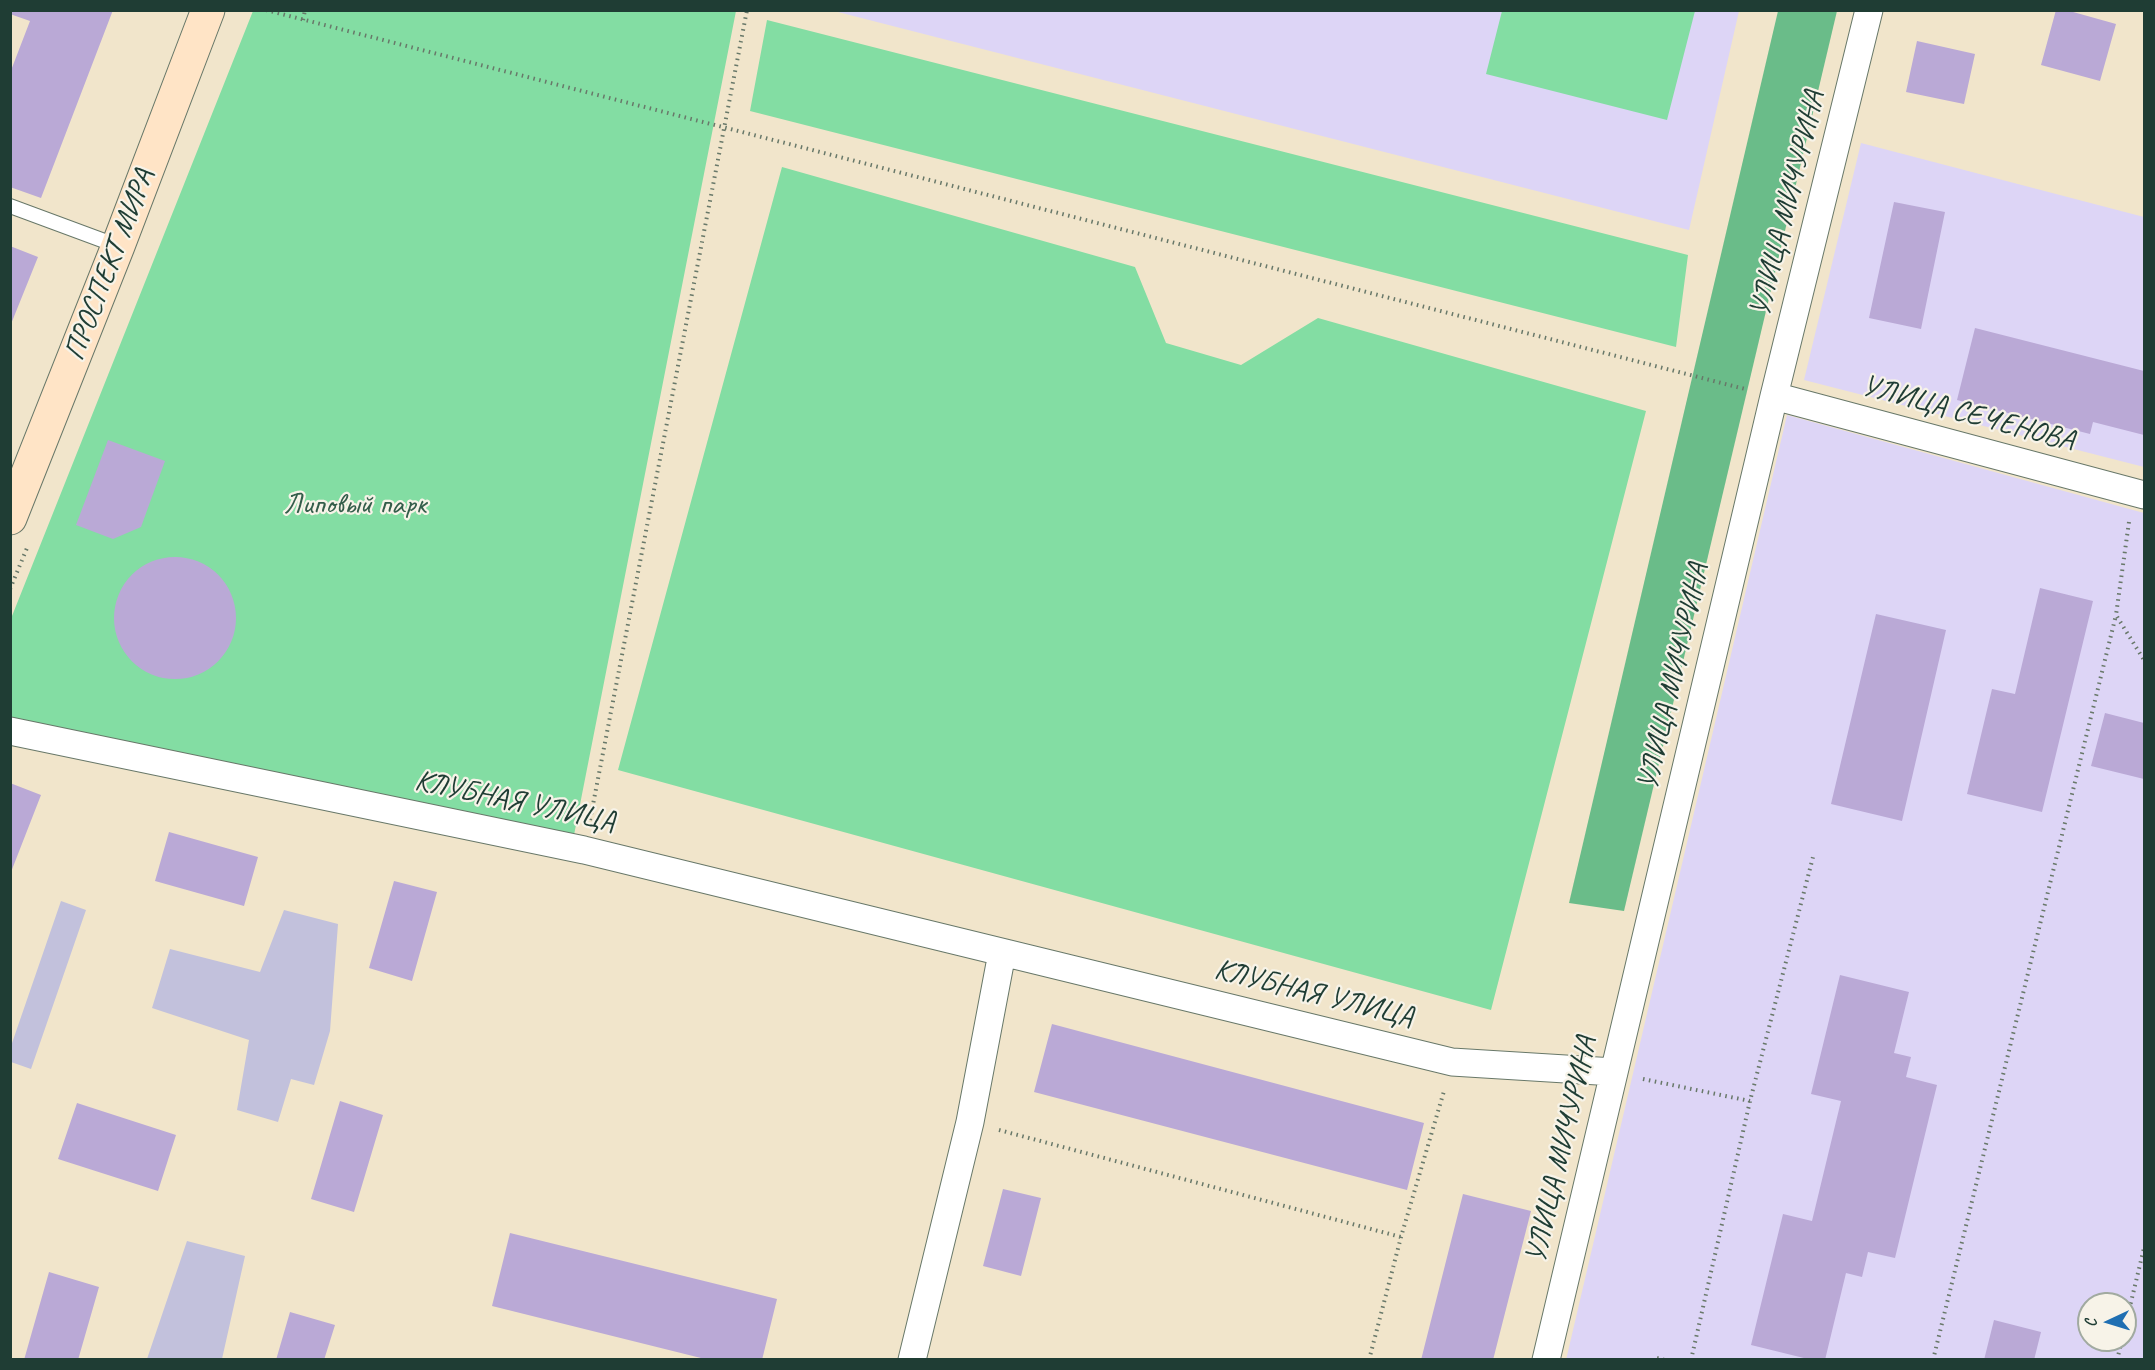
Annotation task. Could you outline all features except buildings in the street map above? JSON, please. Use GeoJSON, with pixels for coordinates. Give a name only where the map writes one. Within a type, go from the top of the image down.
{"type":"FeatureCollection","features":[{"type":"Feature","properties":{"kind":"main road","name":"ПРОСПЕКТ МИРА"},"geometry":{"type":"LineString","coordinates":[[10,518],[118,246],[208,10]]}},
{"type":"Feature","properties":{"kind":"street","name":"УЛИЦА МИЧУРИНА"},"geometry":{"type":"LineString","coordinates":[[1546,1359],[1774,396],[1869,10]]}},
{"type":"Feature","properties":{"kind":"street","name":"УЛИЦА СЕЧЕНОВА"},"geometry":{"type":"LineString","coordinates":[[1774,396],[2139,493]]}},
{"type":"Feature","properties":{"kind":"street","name":"КЛУБНАЯ УЛИЦА"},"geometry":{"type":"LineString","coordinates":[[10,730],[584,850],[1452,1062],[1614,1072]]}},
{"type":"Feature","properties":{"kind":"street"},"geometry":{"type":"LineString","coordinates":[[912,1359],[970,1122],[1002,953]]}},
{"type":"Feature","properties":{"kind":"lane"},"geometry":{"type":"LineString","coordinates":[[10,206],[118,246]]}},
{"type":"Feature","properties":{"kind":"path"},"geometry":{"type":"LineString","coordinates":[[266,10],[1774,396]]}},
{"type":"Feature","properties":{"kind":"path"},"geometry":{"type":"LineString","coordinates":[[303,20],[305,10]]}},
{"type":"Feature","properties":{"kind":"path"},"geometry":{"type":"LineString","coordinates":[[584,850],[747,10]]}},
{"type":"Feature","properties":{"kind":"path"},"geometry":{"type":"LineString","coordinates":[[1933,1359],[2116,615],[2139,493]]}},
{"type":"Feature","properties":{"kind":"path"},"geometry":{"type":"LineString","coordinates":[[2116,615],[2145,660]]}},
{"type":"Feature","properties":{"kind":"path"},"geometry":{"type":"LineString","coordinates":[[1691,1359],[1750,1101],[1813,857]]}},
{"type":"Feature","properties":{"kind":"path"},"geometry":{"type":"LineString","coordinates":[[1369,1359],[1401,1237],[1452,1062]]}},
{"type":"Feature","properties":{"kind":"path"},"geometry":{"type":"LineString","coordinates":[[1614,1072],[1750,1101]]}},
{"type":"Feature","properties":{"kind":"path"},"geometry":{"type":"LineString","coordinates":[[970,1122],[1401,1237]]}},
{"type":"Feature","properties":{"kind":"path"},"geometry":{"type":"LineString","coordinates":[[2134,1292],[2145,1248]]}},
{"type":"Feature","properties":{"kind":"path"},"geometry":{"type":"LineString","coordinates":[[1657,1358],[1665,1359]]}},
{"type":"Feature","properties":{"kind":"shaded area"},"geometry":{"type":"Polygon","coordinates":[[[834,11],[1739,11],[1689,230],[834,11]]]}},
{"type":"Feature","properties":{"kind":"shaded area"},"geometry":{"type":"Polygon","coordinates":[[[1861,143],[2144,217],[2144,467],[1804,380],[1861,143]]]}},
{"type":"Feature","properties":{"kind":"shaded area"},"geometry":{"type":"Polygon","coordinates":[[[1787,415],[2144,513],[2144,1359],[1566,1360],[1787,415]]]}},
{"type":"Feature","properties":{"kind":"shaded area"},"geometry":{"type":"Polygon","coordinates":[[[61,901],[86,910],[31,1069],[11,1062],[11,1046],[61,901]]]}},
{"type":"Feature","properties":{"kind":"shaded area"},"geometry":{"type":"Polygon","coordinates":[[[284,910],[338,924],[330,1031],[314,1085],[291,1079],[278,1122],[237,1110],[249,1040],[152,1008],[170,949],[260,972],[284,910]]]}},
{"type":"Feature","properties":{"kind":"shaded area"},"geometry":{"type":"Polygon","coordinates":[[[187,1241],[245,1256],[222,1359],[147,1359],[187,1241]]]}},
{"type":"Feature","properties":{"kind":"green space","name":"Липовый парк"},"geometry":{"type":"Polygon","coordinates":[[[253,11],[736,11],[574,835],[11,718],[10,621],[253,11]]]}},
{"type":"Feature","properties":{"kind":"green space"},"geometry":{"type":"Polygon","coordinates":[[[1502,11],[1695,11],[1667,120],[1486,74],[1502,11]]]}},
{"type":"Feature","properties":{"kind":"green space"},"geometry":{"type":"Polygon","coordinates":[[[1778,11],[1837,11],[1624,911],[1569,903],[1778,11]]]}},
{"type":"Feature","properties":{"kind":"green space"},"geometry":{"type":"Polygon","coordinates":[[[767,20],[1688,255],[1676,347],[750,111],[767,20]]]}},
{"type":"Feature","properties":{"kind":"green space"},"geometry":{"type":"Polygon","coordinates":[[[782,167],[1135,267],[1166,343],[1241,365],[1318,318],[1646,411],[1491,1010],[618,770],[782,167]]]}}]}
